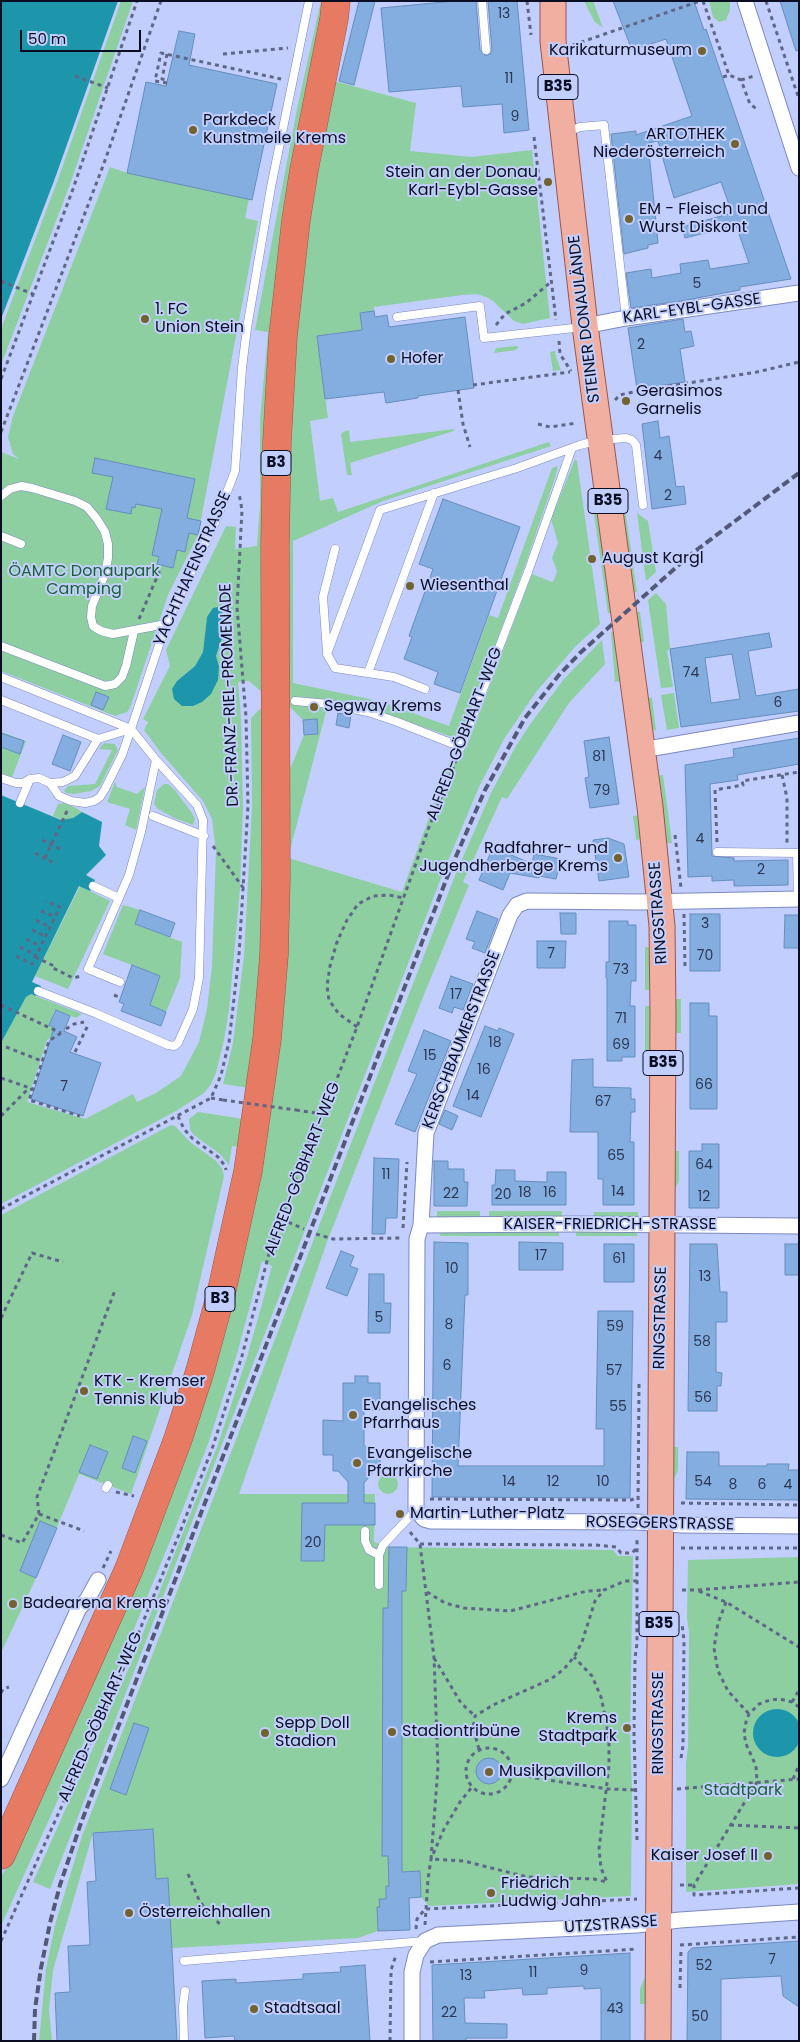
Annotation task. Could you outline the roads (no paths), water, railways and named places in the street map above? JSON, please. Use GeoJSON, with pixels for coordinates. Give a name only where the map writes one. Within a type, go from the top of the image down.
{"type":"FeatureCollection","features":[{"type":"Feature","properties":{"kind":"highway","name":"B3"},"geometry":{"type":"LineString","coordinates":[[1,1855],[129,1568],[178,1439],[221,1294],[248,1171],[267,1039],[274,954],[276,878],[274,544],[276,441],[283,336],[304,170],[337,7]]}},
{"type":"Feature","properties":{"kind":"main road","name":"STEINER DONAULÄNDE"},"geometry":{"type":"LineString","coordinates":[[540,1],[563,43]]}},
{"type":"Feature","properties":{"kind":"main road","name":"STEINER DONAULÄNDE"},"geometry":{"type":"LineString","coordinates":[[553,1],[563,43],[563,133],[584,326],[621,597]]}},
{"type":"Feature","properties":{"kind":"main road","name":"RINGSTRASSE"},"geometry":{"type":"LineString","coordinates":[[621,597],[642,750],[662,926],[658,2041]]}},
{"type":"Feature","properties":{"kind":"street"},"geometry":{"type":"LineString","coordinates":[[744,1],[799,168]]}},
{"type":"Feature","properties":{"kind":"street","name":"KARL-EYBL-GASSE"},"geometry":{"type":"LineString","coordinates":[[584,326],[626,318],[799,293]]}},
{"type":"Feature","properties":{"kind":"street"},"geometry":{"type":"LineString","coordinates":[[642,750],[799,723]]}},
{"type":"Feature","properties":{"kind":"street"},"geometry":{"type":"LineString","coordinates":[[659,901],[798,899]]}},
{"type":"Feature","properties":{"kind":"street","name":"KERSCHBAUMERSTRASSE"},"geometry":{"type":"LineString","coordinates":[[416,1510],[423,1489],[417,1239],[421,1225],[426,1133],[510,915],[517,905],[527,901],[659,901]]}},
{"type":"Feature","properties":{"kind":"street","name":"KAISER-FRIEDRICH-STRASSE"},"geometry":{"type":"LineString","coordinates":[[421,1225],[662,1224],[799,1226]]}},
{"type":"Feature","properties":{"kind":"street","name":"ROSEGGERSTRASSE"},"geometry":{"type":"LineString","coordinates":[[416,1510],[424,1519],[431,1521],[799,1526]]}},
{"type":"Feature","properties":{"kind":"street"},"geometry":{"type":"LineString","coordinates":[[1,1779],[79,1608],[87,1600],[98,1580]]}},
{"type":"Feature","properties":{"kind":"street","name":"UTZSTRASSE"},"geometry":{"type":"LineString","coordinates":[[424,1941],[438,1935],[637,1925],[799,1912]]}},
{"type":"Feature","properties":{"kind":"street"},"geometry":{"type":"LineString","coordinates":[[412,2041],[412,1972],[416,1955],[424,1941]]}},
{"type":"Feature","properties":{"kind":"lane","name":"YACHTHAFENSTRASSE"},"geometry":{"type":"LineString","coordinates":[[50,783],[59,796],[72,801],[85,803],[100,797],[122,755],[166,624],[236,472],[242,368],[247,328],[265,220],[309,1]]}},
{"type":"Feature","properties":{"kind":"lane"},"geometry":{"type":"LineString","coordinates":[[482,1],[486,50]]}},
{"type":"Feature","properties":{"kind":"lane"},"geometry":{"type":"LineString","coordinates":[[563,133],[580,127],[604,125],[626,318]]}},
{"type":"Feature","properties":{"kind":"lane"},"geometry":{"type":"LineString","coordinates":[[397,317],[480,306],[484,338],[584,326]]}},
{"type":"Feature","properties":{"kind":"lane"},"geometry":{"type":"LineString","coordinates":[[327,654],[380,510],[517,468],[572,448],[600,440],[626,438],[632,440],[636,445],[643,505]]}},
{"type":"Feature","properties":{"kind":"lane","name":"ALFRED-GÖBHART-WEG"},"geometry":{"type":"LineString","coordinates":[[295,700],[329,704],[368,712],[395,720],[461,747],[528,572],[572,448]]}},
{"type":"Feature","properties":{"kind":"lane"},"geometry":{"type":"LineString","coordinates":[[1,496],[15,488],[32,488],[75,501],[87,508],[97,519],[105,532],[108,544],[108,558],[106,574],[92,606],[91,617],[93,626],[101,631],[113,634],[166,624]]}},
{"type":"Feature","properties":{"kind":"lane"},"geometry":{"type":"LineString","coordinates":[[368,673],[434,493]]}},
{"type":"Feature","properties":{"kind":"lane"},"geometry":{"type":"LineString","coordinates":[[1,536],[22,544]]}},
{"type":"Feature","properties":{"kind":"lane"},"geometry":{"type":"LineString","coordinates":[[335,549],[322,597],[327,654],[335,668],[394,677],[425,690]]}},
{"type":"Feature","properties":{"kind":"lane"},"geometry":{"type":"LineString","coordinates":[[1,646],[105,686],[115,684],[122,676],[134,631]]}},
{"type":"Feature","properties":{"kind":"lane"},"geometry":{"type":"LineString","coordinates":[[1,677],[131,729],[197,805],[204,820],[199,978],[193,1009],[178,1044],[174,1046],[168,1045],[95,1013],[38,991]]}},
{"type":"Feature","properties":{"kind":"lane"},"geometry":{"type":"LineString","coordinates":[[1,700],[98,739],[131,729]]}},
{"type":"Feature","properties":{"kind":"lane"},"geometry":{"type":"LineString","coordinates":[[1,778],[16,783],[24,783],[30,779],[39,778],[50,783],[62,782],[75,776],[98,739]]}},
{"type":"Feature","properties":{"kind":"lane"},"geometry":{"type":"LineString","coordinates":[[120,982],[88,969],[130,875],[156,760]]}},
{"type":"Feature","properties":{"kind":"lane"},"geometry":{"type":"LineString","coordinates":[[20,803],[30,779]]}},
{"type":"Feature","properties":{"kind":"lane"},"geometry":{"type":"LineString","coordinates":[[153,816],[204,836]]}},
{"type":"Feature","properties":{"kind":"lane"},"geometry":{"type":"LineString","coordinates":[[717,852],[798,853],[798,899]]}},
{"type":"Feature","properties":{"kind":"lane"},"geometry":{"type":"LineString","coordinates":[[93,886],[119,898]]}},
{"type":"Feature","properties":{"kind":"lane"},"geometry":{"type":"LineString","coordinates":[[379,1585],[379,1555],[383,1545],[416,1510]]}},
{"type":"Feature","properties":{"kind":"lane"},"geometry":{"type":"LineString","coordinates":[[365,1531],[365,1541],[369,1550],[379,1555]]}},
{"type":"Feature","properties":{"kind":"lane"},"geometry":{"type":"LineString","coordinates":[[184,1961],[424,1941]]}},
{"type":"Feature","properties":{"kind":"lane"},"geometry":{"type":"LineString","coordinates":[[184,2041],[183,2006],[185,1991]]}},
{"type":"Feature","properties":{"kind":"railway"},"geometry":{"type":"LineString","coordinates":[[34,2041],[35,2009],[50,1923],[60,1885],[81,1823],[450,870],[485,790],[525,718],[559,675],[580,653],[690,555],[799,473]]}},
{"type":"Feature","properties":{"kind":"place","name":"Karikaturmuseum"},"geometry":{"type":"Point","coordinates":[702,51]}},
{"type":"Feature","properties":{"kind":"place","name":"Parkdeck Kunstmeile Krems"},"geometry":{"type":"Point","coordinates":[193,130]}},
{"type":"Feature","properties":{"kind":"place","name":"ARTOTHEK Niederösterreich"},"geometry":{"type":"Point","coordinates":[735,144]}},
{"type":"Feature","properties":{"kind":"place","name":"Stein an der Donau Karl-Eybl-Gasse"},"geometry":{"type":"Point","coordinates":[548,182]}},
{"type":"Feature","properties":{"kind":"place","name":"EM - Fleisch und Wurst Diskont"},"geometry":{"type":"Point","coordinates":[629,219]}},
{"type":"Feature","properties":{"kind":"place","name":"1. FC Union Stein"},"geometry":{"type":"Point","coordinates":[145,319]}},
{"type":"Feature","properties":{"kind":"place","name":"Hofer"},"geometry":{"type":"Point","coordinates":[391,359]}},
{"type":"Feature","properties":{"kind":"place","name":"Gerasimos Garnelis"},"geometry":{"type":"Point","coordinates":[626,401]}},
{"type":"Feature","properties":{"kind":"place","name":"August Kargl"},"geometry":{"type":"Point","coordinates":[592,559]}},
{"type":"Feature","properties":{"kind":"place","name":"Wiesenthal"},"geometry":{"type":"Point","coordinates":[410,586]}},
{"type":"Feature","properties":{"kind":"place","name":"Segway Krems"},"geometry":{"type":"Point","coordinates":[314,707]}},
{"type":"Feature","properties":{"kind":"place","name":"Radfahrer- und Jugendherberge Krems"},"geometry":{"type":"Point","coordinates":[618,858]}},
{"type":"Feature","properties":{"kind":"place","name":"KTK - Kremser Tennis Klub"},"geometry":{"type":"Point","coordinates":[84,1391]}},
{"type":"Feature","properties":{"kind":"place","name":"Evangelisches Pfarrhaus"},"geometry":{"type":"Point","coordinates":[353,1415]}},
{"type":"Feature","properties":{"kind":"place","name":"Evangelische Pfarrkirche"},"geometry":{"type":"Point","coordinates":[357,1463]}},
{"type":"Feature","properties":{"kind":"place","name":"Martin-Luther-Platz"},"geometry":{"type":"Point","coordinates":[400,1514]}},
{"type":"Feature","properties":{"kind":"place","name":"Badearena Krems"},"geometry":{"type":"Point","coordinates":[13,1604]}},
{"type":"Feature","properties":{"kind":"place","name":"Krems Stadtpark"},"geometry":{"type":"Point","coordinates":[627,1728]}},
{"type":"Feature","properties":{"kind":"place","name":"Stadiontribüne"},"geometry":{"type":"Point","coordinates":[392,1732]}},
{"type":"Feature","properties":{"kind":"place","name":"Sepp Doll Stadion"},"geometry":{"type":"Point","coordinates":[265,1733]}},
{"type":"Feature","properties":{"kind":"place","name":"Musikpavillon"},"geometry":{"type":"Point","coordinates":[489,1772]}},
{"type":"Feature","properties":{"kind":"place","name":"Kaiser Josef II"},"geometry":{"type":"Point","coordinates":[768,1856]}},
{"type":"Feature","properties":{"kind":"place","name":"Friedrich Ludwig Jahn"},"geometry":{"type":"Point","coordinates":[491,1893]}},
{"type":"Feature","properties":{"kind":"place","name":"Österreichhallen"},"geometry":{"type":"Point","coordinates":[129,1913]}},
{"type":"Feature","properties":{"kind":"place","name":"Stadtsaal"},"geometry":{"type":"Point","coordinates":[254,2009]}},
{"type":"Feature","properties":{"kind":"park label","name":"ÖAMTC Donaupark Camping"},"geometry":{"type":"Point","coordinates":[84,581]}},
{"type":"Feature","properties":{"kind":"park label","name":"Stadtpark"},"geometry":{"type":"Point","coordinates":[743,1791]}}]}
